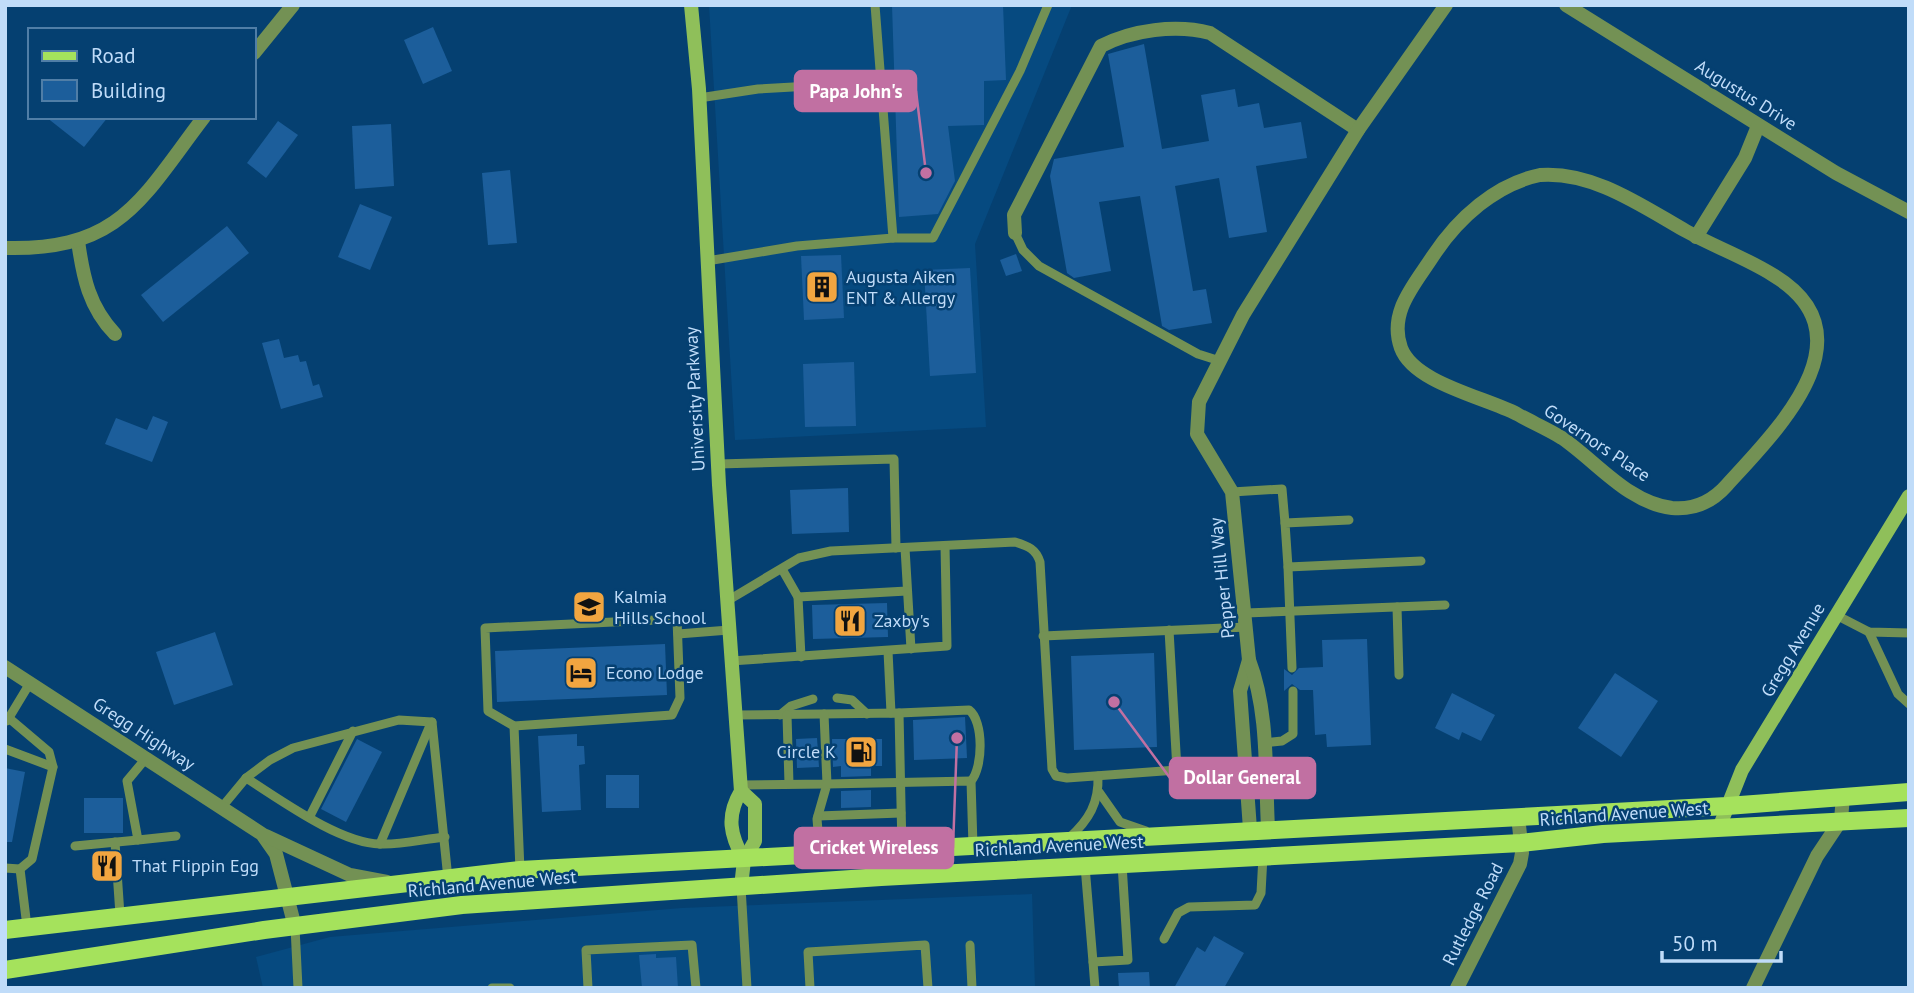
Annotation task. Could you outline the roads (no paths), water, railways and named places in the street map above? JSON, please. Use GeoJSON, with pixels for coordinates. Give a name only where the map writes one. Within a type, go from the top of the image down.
{"type":"FeatureCollection","features":[{"type":"Feature","properties":{"kind":"main road","name":"Richland Avenue West"},"geometry":{"type":"LineString","coordinates":[[5,930],[520,870],[744,860],[1268,828],[1727,806],[1909,792]]}},
{"type":"Feature","properties":{"kind":"main road","name":"Richland Avenue West"},"geometry":{"type":"LineString","coordinates":[[5,970],[461,905],[1085,866],[1521,843],[1602,834],[1909,818]]}},
{"type":"Feature","properties":{"kind":"street"},"geometry":{"type":"LineString","coordinates":[[256,51],[293,5]]}},
{"type":"Feature","properties":{"kind":"street","name":"University Parkway"},"geometry":{"type":"LineString","coordinates":[[691,5],[699,98],[718,464],[741,788],[732,807],[731,837],[744,860]]}},
{"type":"Feature","properties":{"kind":"street"},"geometry":{"type":"LineString","coordinates":[[1232,492],[1197,434],[1199,402],[1243,316],[1358,130],[1446,5]]}},
{"type":"Feature","properties":{"kind":"street","name":"Augustus Drive"},"geometry":{"type":"LineString","coordinates":[[1566,5],[1758,126],[1909,212]]}},
{"type":"Feature","properties":{"kind":"street"},"geometry":{"type":"LineString","coordinates":[[1015,233],[1014,215],[1101,46],[1121,36],[1189,27],[1210,33],[1358,130]]}},
{"type":"Feature","properties":{"kind":"street"},"geometry":{"type":"LineString","coordinates":[[5,248],[78,241],[114,225],[142,201],[203,119]]}},
{"type":"Feature","properties":{"kind":"street"},"geometry":{"type":"LineString","coordinates":[[1696,237],[1745,158],[1758,126]]}},
{"type":"Feature","properties":{"kind":"street","name":"Governors Place"},"geometry":{"type":"LineString","coordinates":[[1555,174],[1584,179],[1696,237],[1775,276],[1801,299],[1810,315],[1817,343],[1815,368],[1802,393],[1726,487],[1706,502],[1671,508],[1648,500],[1607,476],[1562,439],[1496,403],[1426,376],[1402,351],[1397,326],[1402,303],[1439,248],[1479,205],[1508,185],[1525,178],[1555,174]]}},
{"type":"Feature","properties":{"kind":"street"},"geometry":{"type":"LineString","coordinates":[[78,241],[90,299],[102,321],[115,334]]}},
{"type":"Feature","properties":{"kind":"street","name":"Pepper Hill Way"},"geometry":{"type":"LineString","coordinates":[[1232,492],[1249,660],[1258,683],[1268,828]]}},
{"type":"Feature","properties":{"kind":"street","name":"Gregg Avenue"},"geometry":{"type":"LineString","coordinates":[[1719,828],[1742,770],[1909,496]]}},
{"type":"Feature","properties":{"kind":"street","name":"Pepper Hill Way"},"geometry":{"type":"LineString","coordinates":[[1249,660],[1240,691],[1250,829]]}},
{"type":"Feature","properties":{"kind":"street","name":"Gregg Highway"},"geometry":{"type":"LineString","coordinates":[[5,667],[262,834],[349,875],[384,882],[424,882]]}},
{"type":"Feature","properties":{"kind":"street","name":"University Parkway"},"geometry":{"type":"LineString","coordinates":[[740,887],[744,860],[755,841],[755,804],[741,788]]}},
{"type":"Feature","properties":{"kind":"street"},"geometry":{"type":"LineString","coordinates":[[1754,988],[1817,856],[1841,820],[1843,796]]}},
{"type":"Feature","properties":{"kind":"street","name":"Rutledge Road"},"geometry":{"type":"LineString","coordinates":[[1457,988],[1520,864],[1518,816]]}},
{"type":"Feature","properties":{"kind":"street","name":"Gregg Highway"},"geometry":{"type":"LineString","coordinates":[[262,834],[276,854],[295,927]]}},
{"type":"Feature","properties":{"kind":"lane"},"geometry":{"type":"LineString","coordinates":[[875,5],[893,238]]}},
{"type":"Feature","properties":{"kind":"lane"},"geometry":{"type":"LineString","coordinates":[[707,261],[797,246],[893,238],[933,238],[1020,71],[1048,5]]}},
{"type":"Feature","properties":{"kind":"lane"},"geometry":{"type":"LineString","coordinates":[[699,98],[758,89],[881,82]]}},
{"type":"Feature","properties":{"kind":"lane"},"geometry":{"type":"LineString","coordinates":[[1015,233],[1023,250],[1040,266],[1198,354],[1220,361]]}},
{"type":"Feature","properties":{"kind":"lane"},"geometry":{"type":"LineString","coordinates":[[718,464],[894,459],[911,649]]}},
{"type":"Feature","properties":{"kind":"lane"},"geometry":{"type":"LineString","coordinates":[[1232,492],[1282,489],[1292,668]]}},
{"type":"Feature","properties":{"kind":"lane"},"geometry":{"type":"LineString","coordinates":[[1285,523],[1349,520]]}},
{"type":"Feature","properties":{"kind":"lane"},"geometry":{"type":"LineString","coordinates":[[727,601],[799,558],[831,551],[1015,542],[1037,552],[1052,769],[1056,776],[1067,778],[1177,771],[1169,630]]}},
{"type":"Feature","properties":{"kind":"lane"},"geometry":{"type":"LineString","coordinates":[[731,661],[947,646],[945,546]]}},
{"type":"Feature","properties":{"kind":"lane"},"geometry":{"type":"LineString","coordinates":[[1288,567],[1422,561]]}},
{"type":"Feature","properties":{"kind":"lane"},"geometry":{"type":"LineString","coordinates":[[782,569],[798,597],[801,657]]}},
{"type":"Feature","properties":{"kind":"lane"},"geometry":{"type":"LineString","coordinates":[[798,597],[907,591]]}},
{"type":"Feature","properties":{"kind":"lane"},"geometry":{"type":"LineString","coordinates":[[1043,636],[1169,630],[1246,620],[1289,611],[1445,605]]}},
{"type":"Feature","properties":{"kind":"lane"},"geometry":{"type":"LineString","coordinates":[[1397,607],[1399,675]]}},
{"type":"Feature","properties":{"kind":"lane"},"geometry":{"type":"LineString","coordinates":[[1836,615],[1869,632],[1909,633]]}},
{"type":"Feature","properties":{"kind":"lane"},"geometry":{"type":"LineString","coordinates":[[677,619],[680,698],[672,715],[514,726],[488,711],[485,628],[677,619]]}},
{"type":"Feature","properties":{"kind":"lane"},"geometry":{"type":"LineString","coordinates":[[678,634],[729,630]]}},
{"type":"Feature","properties":{"kind":"lane"},"geometry":{"type":"LineString","coordinates":[[1869,632],[1898,694],[1909,704]]}},
{"type":"Feature","properties":{"kind":"lane"},"geometry":{"type":"LineString","coordinates":[[888,651],[901,781],[902,849]]}},
{"type":"Feature","properties":{"kind":"lane"},"geometry":{"type":"LineString","coordinates":[[5,868],[20,869],[32,859],[53,767],[49,752],[7,721],[30,683]]}},
{"type":"Feature","properties":{"kind":"lane"},"geometry":{"type":"LineString","coordinates":[[1263,743],[1282,741],[1293,734],[1293,691]]}},
{"type":"Feature","properties":{"kind":"lane"},"geometry":{"type":"LineString","coordinates":[[837,698],[852,700],[867,713]]}},
{"type":"Feature","properties":{"kind":"lane"},"geometry":{"type":"LineString","coordinates":[[789,784],[784,715],[790,706],[813,699]]}},
{"type":"Feature","properties":{"kind":"lane"},"geometry":{"type":"LineString","coordinates":[[735,715],[973,712],[980,726],[977,774],[971,781],[973,846]]}},
{"type":"Feature","properties":{"kind":"lane"},"geometry":{"type":"LineString","coordinates":[[820,854],[818,816],[827,783],[824,714]]}},
{"type":"Feature","properties":{"kind":"lane"},"geometry":{"type":"LineString","coordinates":[[222,807],[246,778],[270,760],[293,748],[399,720],[432,722]]}},
{"type":"Feature","properties":{"kind":"lane"},"geometry":{"type":"LineString","coordinates":[[432,722],[448,879]]}},
{"type":"Feature","properties":{"kind":"lane"},"geometry":{"type":"LineString","coordinates":[[380,844],[432,722]]}},
{"type":"Feature","properties":{"kind":"lane"},"geometry":{"type":"LineString","coordinates":[[514,726],[520,870]]}},
{"type":"Feature","properties":{"kind":"lane"},"geometry":{"type":"LineString","coordinates":[[310,816],[353,731]]}},
{"type":"Feature","properties":{"kind":"lane"},"geometry":{"type":"LineString","coordinates":[[5,749],[53,767]]}},
{"type":"Feature","properties":{"kind":"lane"},"geometry":{"type":"LineString","coordinates":[[138,840],[127,781],[147,757]]}},
{"type":"Feature","properties":{"kind":"lane"},"geometry":{"type":"LineString","coordinates":[[1067,840],[1092,813],[1099,792],[1098,776]]}},
{"type":"Feature","properties":{"kind":"lane"},"geometry":{"type":"LineString","coordinates":[[246,778],[347,836],[380,844],[445,837]]}},
{"type":"Feature","properties":{"kind":"lane"},"geometry":{"type":"LineString","coordinates":[[741,788],[789,784],[971,781]]}},
{"type":"Feature","properties":{"kind":"lane"},"geometry":{"type":"LineString","coordinates":[[1099,792],[1120,822],[1161,834]]}},
{"type":"Feature","properties":{"kind":"lane"},"geometry":{"type":"LineString","coordinates":[[818,816],[901,813]]}},
{"type":"Feature","properties":{"kind":"lane"},"geometry":{"type":"LineString","coordinates":[[75,846],[176,836]]}},
{"type":"Feature","properties":{"kind":"lane"},"geometry":{"type":"LineString","coordinates":[[115,842],[120,915]]}},
{"type":"Feature","properties":{"kind":"lane"},"geometry":{"type":"LineString","coordinates":[[1164,939],[1178,913],[1189,907],[1255,905],[1261,893],[1262,856]]}},
{"type":"Feature","properties":{"kind":"lane"},"geometry":{"type":"LineString","coordinates":[[1094,962],[1128,960],[1122,864]]}},
{"type":"Feature","properties":{"kind":"lane"},"geometry":{"type":"LineString","coordinates":[[1085,866],[1096,988]]}},
{"type":"Feature","properties":{"kind":"lane"},"geometry":{"type":"LineString","coordinates":[[20,869],[27,927]]}},
{"type":"Feature","properties":{"kind":"lane"},"geometry":{"type":"LineString","coordinates":[[740,887],[747,988]]}},
{"type":"Feature","properties":{"kind":"lane"},"geometry":{"type":"LineString","coordinates":[[295,927],[298,988]]}},
{"type":"Feature","properties":{"kind":"lane"},"geometry":{"type":"LineString","coordinates":[[587,988],[586,950],[692,945],[696,988]]}},
{"type":"Feature","properties":{"kind":"lane"},"geometry":{"type":"LineString","coordinates":[[810,988],[808,952],[925,945],[928,988]]}},
{"type":"Feature","properties":{"kind":"lane"},"geometry":{"type":"LineString","coordinates":[[970,945],[972,988]]}},
{"type":"Feature","properties":{"kind":"lane"},"geometry":{"type":"LineString","coordinates":[[492,988],[510,988]]}},
{"type":"Feature","properties":{"kind":"place","name":"Papa John's"},"geometry":{"type":"Point","coordinates":[926,173]}},
{"type":"Feature","properties":{"kind":"place","name":"Augusta Aiken ENT & Allergy"},"geometry":{"type":"Point","coordinates":[822,287]}},
{"type":"Feature","properties":{"kind":"place","name":"Kalmia Hills School"},"geometry":{"type":"Point","coordinates":[589,607]}},
{"type":"Feature","properties":{"kind":"place","name":"Zaxby's"},"geometry":{"type":"Point","coordinates":[850,621]}},
{"type":"Feature","properties":{"kind":"place","name":"Econo Lodge"},"geometry":{"type":"Point","coordinates":[581,673]}},
{"type":"Feature","properties":{"kind":"place","name":"Dollar General"},"geometry":{"type":"Point","coordinates":[1114,702]}},
{"type":"Feature","properties":{"kind":"place","name":"Cricket Wireless"},"geometry":{"type":"Point","coordinates":[957,738]}},
{"type":"Feature","properties":{"kind":"place","name":"Circle K"},"geometry":{"type":"Point","coordinates":[861,752]}},
{"type":"Feature","properties":{"kind":"place","name":"That Flippin Egg"},"geometry":{"type":"Point","coordinates":[107,866]}}]}
